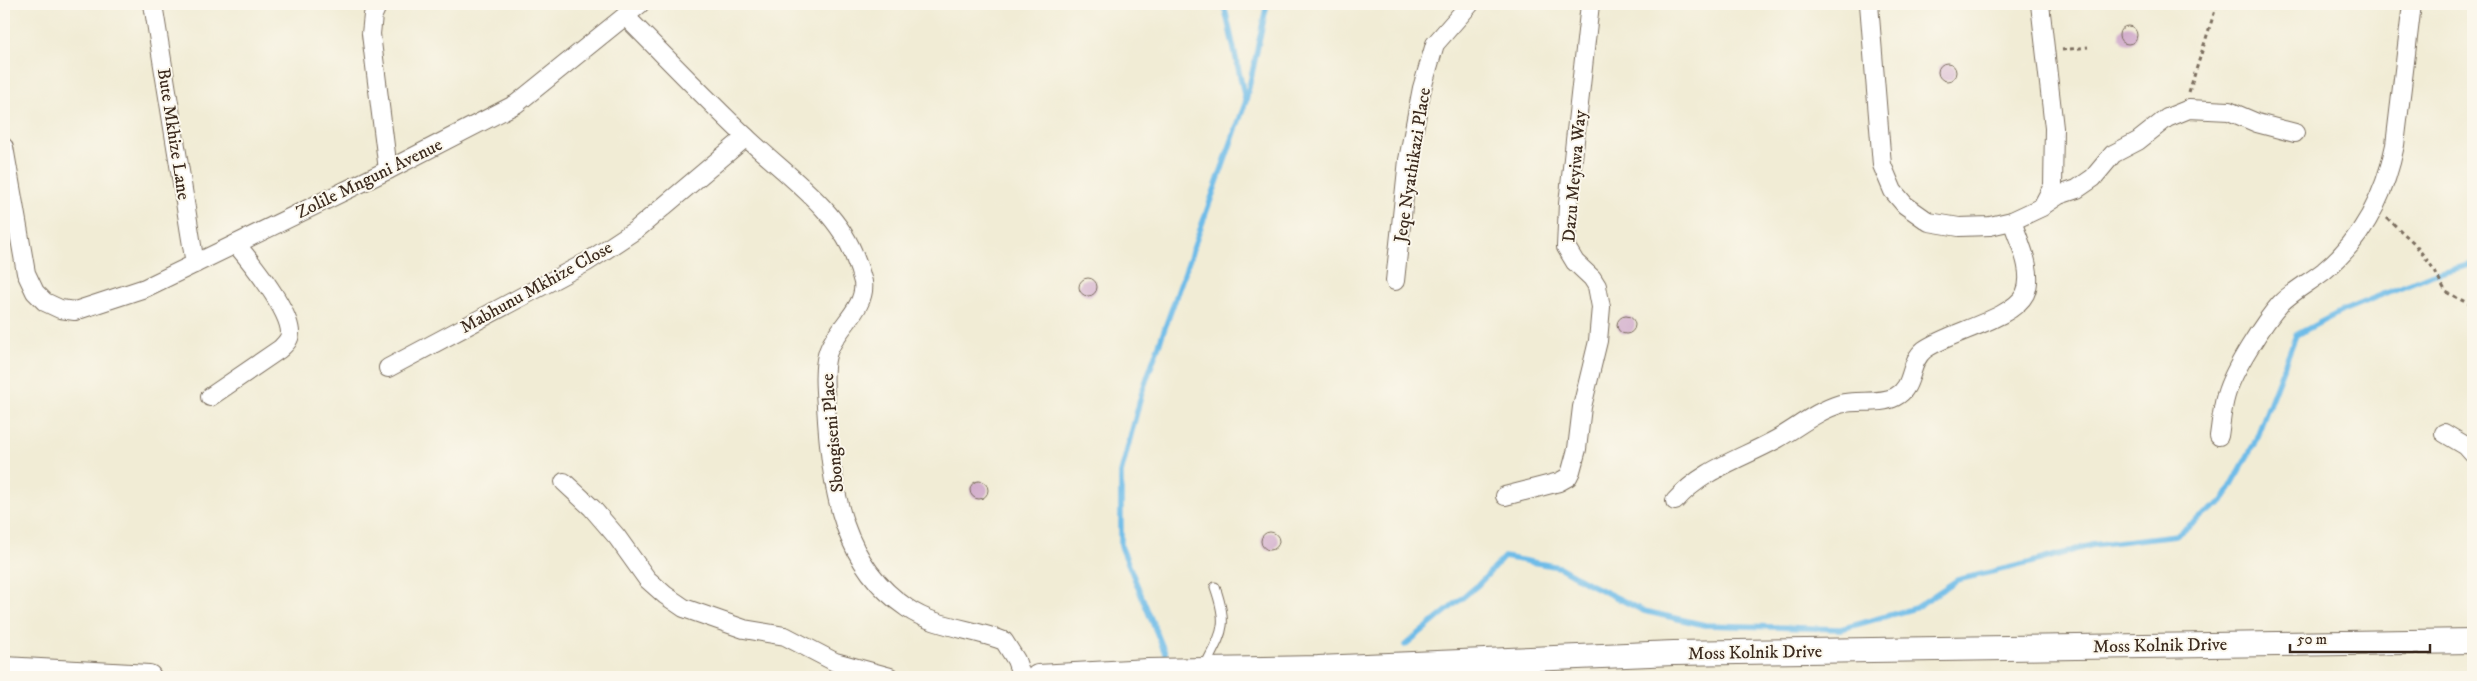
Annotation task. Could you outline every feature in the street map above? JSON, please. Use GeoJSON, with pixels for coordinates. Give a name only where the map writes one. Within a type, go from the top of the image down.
{"type":"FeatureCollection","features":[{"type":"Feature","properties":{"kind":"main road","name":"Moss Kolnik Drive"},"geometry":{"type":"LineString","coordinates":[[1038,677],[1202,670],[1503,669],[1674,653],[2473,641]]}},
{"type":"Feature","properties":{"kind":"main road"},"geometry":{"type":"LineString","coordinates":[[4,669],[149,677]]}},
{"type":"Feature","properties":{"kind":"street","name":"Bute Mkhize Lane"},"geometry":{"type":"LineString","coordinates":[[153,4],[195,264]]}},
{"type":"Feature","properties":{"kind":"street"},"geometry":{"type":"LineString","coordinates":[[378,4],[373,15],[371,34],[388,170]]}},
{"type":"Feature","properties":{"kind":"street","name":"Zolile Mnguni Avenue"},"geometry":{"type":"LineString","coordinates":[[4,147],[26,273],[35,292],[45,302],[60,309],[75,311],[145,288],[388,170],[516,104],[640,4]]}},
{"type":"Feature","properties":{"kind":"street","name":"Jeqe Nyathikazi Place"},"geometry":{"type":"LineString","coordinates":[[1396,281],[1408,160],[1422,88],[1435,44],[1470,4]]}},
{"type":"Feature","properties":{"kind":"street","name":"Dazu Meyiwa Way"},"geometry":{"type":"LineString","coordinates":[[1505,496],[1559,482],[1568,477],[1571,471],[1582,407],[1598,340],[1601,307],[1597,286],[1592,278],[1575,262],[1566,247],[1568,204],[1590,4]]}},
{"type":"Feature","properties":{"kind":"street"},"geometry":{"type":"LineString","coordinates":[[1869,4],[1882,165],[1893,191],[1904,205],[1929,222],[1959,227],[1990,226],[2012,221],[2042,207],[2058,194],[2077,189],[2092,178],[2113,154],[2138,141],[2167,118],[2189,109],[2229,111],[2257,123],[2295,133]]}},
{"type":"Feature","properties":{"kind":"street"},"geometry":{"type":"LineString","coordinates":[[2040,4],[2054,128],[2053,186],[2042,207]]}},
{"type":"Feature","properties":{"kind":"street"},"geometry":{"type":"LineString","coordinates":[[2219,436],[2230,383],[2274,312],[2283,301],[2326,269],[2366,226],[2376,207],[2391,166],[2396,145],[2412,4]]}},
{"type":"Feature","properties":{"kind":"street","name":"Sbongiseni Place"},"geometry":{"type":"LineString","coordinates":[[625,16],[746,138],[833,218],[846,236],[863,283],[861,300],[834,337],[827,355],[825,373],[833,479],[838,504],[855,550],[871,575],[890,595],[908,609],[947,626],[1004,641],[1016,660],[1022,677]]}},
{"type":"Feature","properties":{"kind":"street","name":"Mabhunu Mkhize Close"},"geometry":{"type":"LineString","coordinates":[[388,368],[587,262],[637,229],[746,138]]}},
{"type":"Feature","properties":{"kind":"street"},"geometry":{"type":"LineString","coordinates":[[1675,502],[1688,487],[1706,474],[1730,460],[1776,439],[1827,408],[1844,403],[1894,398],[1906,390],[1914,366],[1923,350],[1999,315],[2015,305],[2024,295],[2028,273],[2012,221]]}},
{"type":"Feature","properties":{"kind":"street"},"geometry":{"type":"LineString","coordinates":[[210,397],[280,349],[288,340],[290,334],[284,314],[266,284],[236,244]]}},
{"type":"Feature","properties":{"kind":"street"},"geometry":{"type":"LineString","coordinates":[[2444,433],[2466,446],[2473,454]]}},
{"type":"Feature","properties":{"kind":"street"},"geometry":{"type":"LineString","coordinates":[[564,482],[611,530],[648,579],[665,595],[684,608],[744,629],[785,636],[835,662],[890,677]]}},
{"type":"Feature","properties":{"kind":"lane"},"geometry":{"type":"LineString","coordinates":[[1202,670],[1219,639],[1225,619],[1215,587]]}},
{"type":"Feature","properties":{"kind":"path"},"geometry":{"type":"LineString","coordinates":[[2183,111],[2217,4]]}},
{"type":"Feature","properties":{"kind":"path"},"geometry":{"type":"LineString","coordinates":[[2047,53],[2088,47]]}},
{"type":"Feature","properties":{"kind":"path"},"geometry":{"type":"LineString","coordinates":[[2376,207],[2414,243],[2433,268],[2446,292],[2473,306]]}},
{"type":"Feature","properties":{"kind":"building"},"geometry":{"type":"Polygon","coordinates":[[[2124,26],[2132,26],[2137,31],[2135,42],[2124,44],[2119,39],[2119,31],[2124,26]]]}},
{"type":"Feature","properties":{"kind":"building"},"geometry":{"type":"Polygon","coordinates":[[[1943,63],[1951,63],[1956,68],[1954,79],[1943,81],[1938,76],[1938,68],[1943,63]]]}},
{"type":"Feature","properties":{"kind":"building"},"geometry":{"type":"Polygon","coordinates":[[[1084,278],[1092,278],[1097,283],[1095,294],[1084,296],[1079,291],[1079,283],[1084,278]]]}},
{"type":"Feature","properties":{"kind":"building"},"geometry":{"type":"Polygon","coordinates":[[[1622,316],[1630,316],[1635,321],[1633,332],[1622,334],[1617,329],[1617,321],[1622,316]]]}},
{"type":"Feature","properties":{"kind":"building"},"geometry":{"type":"Polygon","coordinates":[[[975,481],[983,481],[988,486],[986,497],[975,499],[970,494],[970,486],[975,481]]]}},
{"type":"Feature","properties":{"kind":"building"},"geometry":{"type":"Polygon","coordinates":[[[1266,532],[1274,532],[1279,537],[1277,548],[1266,550],[1261,545],[1261,537],[1266,532]]]}},
{"type":"Feature","properties":{"kind":"waterway"},"geometry":{"type":"LineString","coordinates":[[1224,4],[1245,99]]}},
{"type":"Feature","properties":{"kind":"waterway"},"geometry":{"type":"LineString","coordinates":[[1165,653],[1121,546],[1121,473],[1142,392],[1246,101],[1267,4]]}},
{"type":"Feature","properties":{"kind":"waterway"},"geometry":{"type":"LineString","coordinates":[[1405,645],[1478,585],[1504,557],[1559,567],[1644,611],[1705,625],[1841,629],[1915,608],[1957,580],[2029,563],[2092,545],[2176,535],[2223,501],[2254,444],[2296,335],[2342,311],[2431,275],[2473,264]]}}]}
